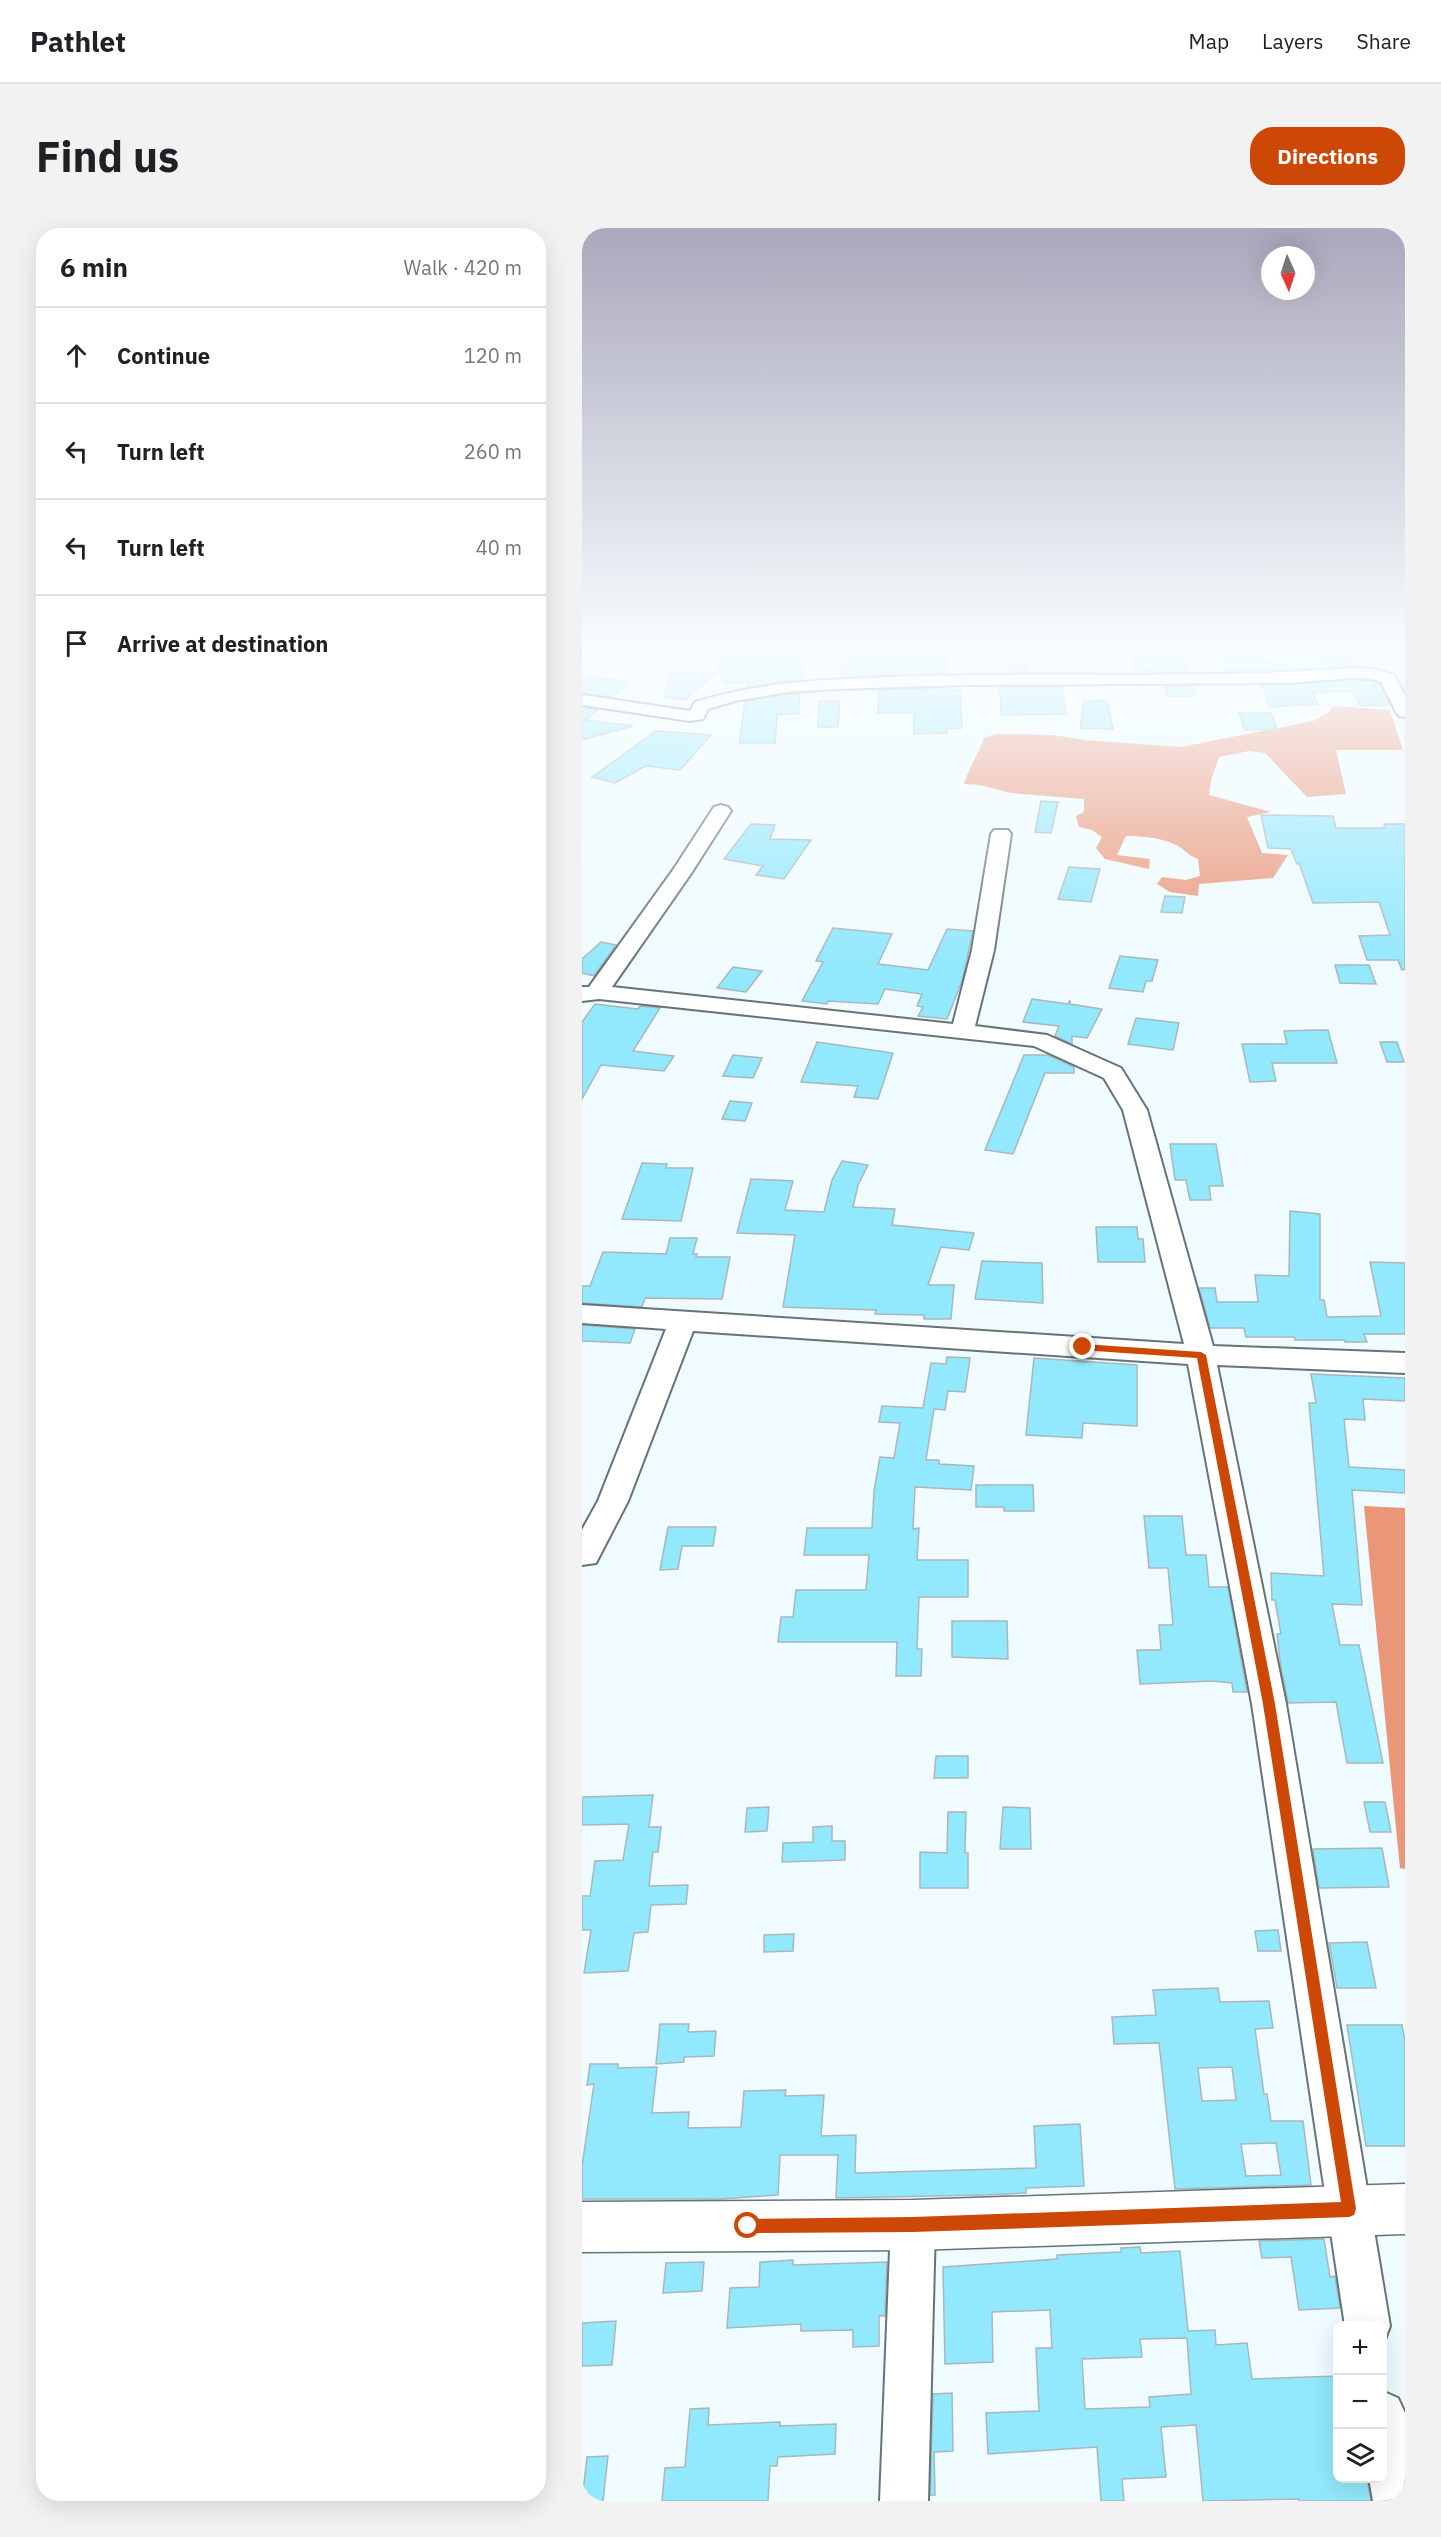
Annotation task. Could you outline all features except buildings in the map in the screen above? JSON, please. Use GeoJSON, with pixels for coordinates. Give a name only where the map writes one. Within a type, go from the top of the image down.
{"type":"FeatureCollection","features":[{"type":"Feature","properties":{"kind":"main road"},"geometry":{"type":"LineString","coordinates":[[582,2227],[913,2225],[1349,2209],[1405,2209]]}},
{"type":"Feature","properties":{"kind":"street"},"geometry":{"type":"LineString","coordinates":[[587,997],[682,872],[721,811]]}},
{"type":"Feature","properties":{"kind":"street"},"geometry":{"type":"LineString","coordinates":[[962,1032],[983,950],[1001,834]]}},
{"type":"Feature","properties":{"kind":"street"},"geometry":{"type":"LineString","coordinates":[[587,997],[1039,1040],[1113,1073],[1135,1110],[1201,1355],[1269,1704],[1367,2321]]}},
{"type":"Feature","properties":{"kind":"street"},"geometry":{"type":"LineString","coordinates":[[582,1314],[1201,1355],[1405,1363]]}},
{"type":"Feature","properties":{"kind":"street"},"geometry":{"type":"LineString","coordinates":[[585,1554],[614,1501],[683,1320]]}},
{"type":"Feature","properties":{"kind":"street"},"geometry":{"type":"LineString","coordinates":[[904,2501],[913,2225]]}},
{"type":"Feature","properties":{"kind":"street"},"geometry":{"type":"LineString","coordinates":[[1385,2429],[1397,2501]]}},
{"type":"Feature","properties":{"kind":"shaded area"},"geometry":{"type":"Polygon","coordinates":[[[976,755],[1229,755],[1219,757],[1211,780],[1209,795],[1271,812],[1247,817],[1262,853],[1288,855],[1273,878],[1199,884],[1198,896],[1170,892],[1157,884],[1162,877],[1186,880],[1200,876],[1198,859],[1178,846],[1153,838],[1126,836],[1117,855],[1150,859],[1149,869],[1105,859],[1096,848],[1102,837],[1092,830],[1079,827],[1076,816],[1084,812],[1084,799],[1011,793],[980,785],[964,784],[976,755]]]}},
{"type":"Feature","properties":{"kind":"shaded area"},"geometry":{"type":"Polygon","coordinates":[[[1267,755],[1337,755],[1346,794],[1307,797],[1267,755]]]}},
{"type":"Feature","properties":{"kind":"shaded area"},"geometry":{"type":"Polygon","coordinates":[[[1364,1506],[1405,1508],[1405,1869],[1400,1868],[1364,1506]]]}},
{"type":"Feature","properties":{"kind":"route"},"geometry":{"type":"LineString","coordinates":[[748,2226],[913,2225],[1349,2209],[1269,1704],[1201,1355],[1083,1347]]}}]}
